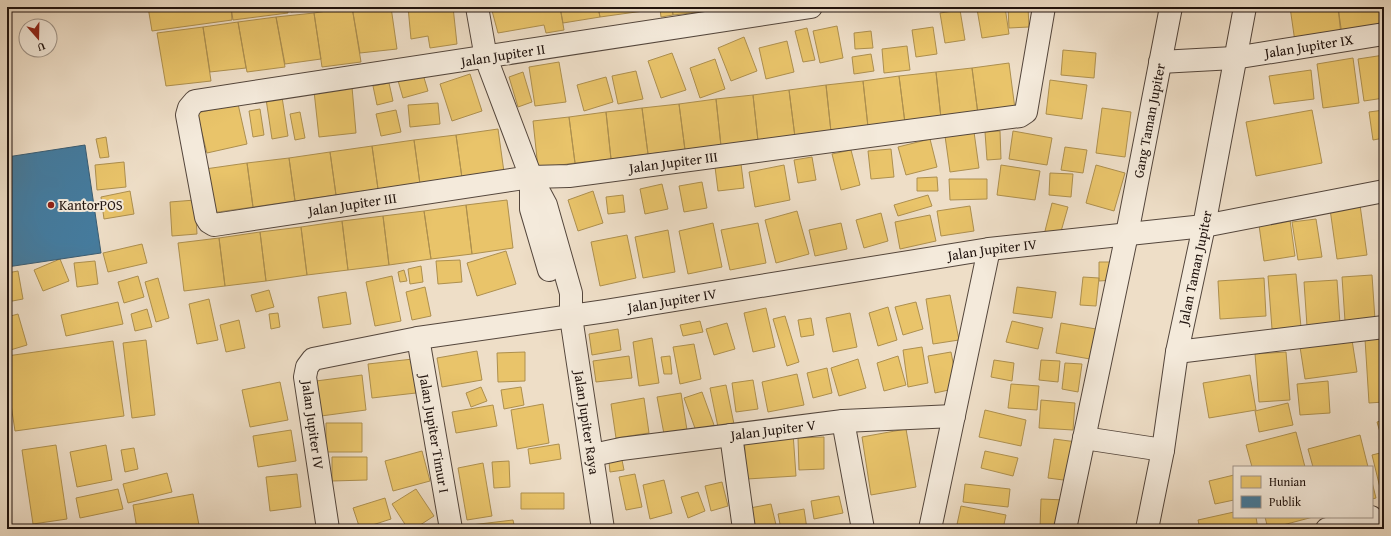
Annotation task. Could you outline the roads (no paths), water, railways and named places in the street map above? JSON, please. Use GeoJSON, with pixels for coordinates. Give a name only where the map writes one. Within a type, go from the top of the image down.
{"type":"FeatureCollection","features":[{"type":"Feature","properties":{"kind":"street","name":"Jalan Jupiter Raya"},"geometry":{"type":"LineString","coordinates":[[477,7],[486,58],[531,177],[530,209],[556,295],[571,317],[603,529]]}},
{"type":"Feature","properties":{"kind":"street","name":"Jalan Jupiter II"},"geometry":{"type":"LineString","coordinates":[[214,225],[209,222],[206,217],[187,115],[189,108],[195,101],[486,58],[812,7]]}},
{"type":"Feature","properties":{"kind":"street","name":"Jalan Jupiter III"},"geometry":{"type":"LineString","coordinates":[[214,225],[531,177],[568,176],[1020,116],[1026,112],[1044,7]]}},
{"type":"Feature","properties":{"kind":"street","name":"Gang Taman Jupiter"},"geometry":{"type":"LineString","coordinates":[[1065,529],[1127,234],[1171,7]]}},
{"type":"Feature","properties":{"kind":"street","name":"Jalan Taman Jupiter"},"geometry":{"type":"LineString","coordinates":[[1147,529],[1163,450],[1177,352],[1204,226],[1234,58],[1245,7]]}},
{"type":"Feature","properties":{"kind":"street","name":"Jalan Jupiter IX"},"geometry":{"type":"LineString","coordinates":[[1160,62],[1234,58],[1384,34]]}},
{"type":"Feature","properties":{"kind":"street","name":"Jalan Jupiter IV"},"geometry":{"type":"LineString","coordinates":[[328,529],[305,377],[307,367],[313,359],[418,338],[571,317],[990,249],[1204,226],[1384,191]]}},
{"type":"Feature","properties":{"kind":"street"},"geometry":{"type":"LineString","coordinates":[[930,529],[990,249]]}},
{"type":"Feature","properties":{"kind":"street"},"geometry":{"type":"LineString","coordinates":[[1177,352],[1384,327]]}},
{"type":"Feature","properties":{"kind":"street","name":"Jalan Jupiter Timur I"},"geometry":{"type":"LineString","coordinates":[[418,338],[451,529]]}},
{"type":"Feature","properties":{"kind":"street","name":"Jalan Jupiter V"},"geometry":{"type":"LineString","coordinates":[[593,455],[621,449],[843,421],[954,416]]}},
{"type":"Feature","properties":{"kind":"street"},"geometry":{"type":"LineString","coordinates":[[843,421],[863,529]]}},
{"type":"Feature","properties":{"kind":"street"},"geometry":{"type":"LineString","coordinates":[[731,435],[744,529]]}},
{"type":"Feature","properties":{"kind":"street"},"geometry":{"type":"LineString","coordinates":[[1084,438],[1163,450]]}},
{"type":"Feature","properties":{"kind":"street"},"geometry":{"type":"LineString","coordinates":[[1373,516],[1384,513]]}},
{"type":"Feature","properties":{"kind":"street"},"geometry":{"type":"LineString","coordinates":[[1327,529],[1367,518]]}},
{"type":"Feature","properties":{"kind":"place","name":"KantorPOS"},"geometry":{"type":"Point","coordinates":[51,205]}}]}
